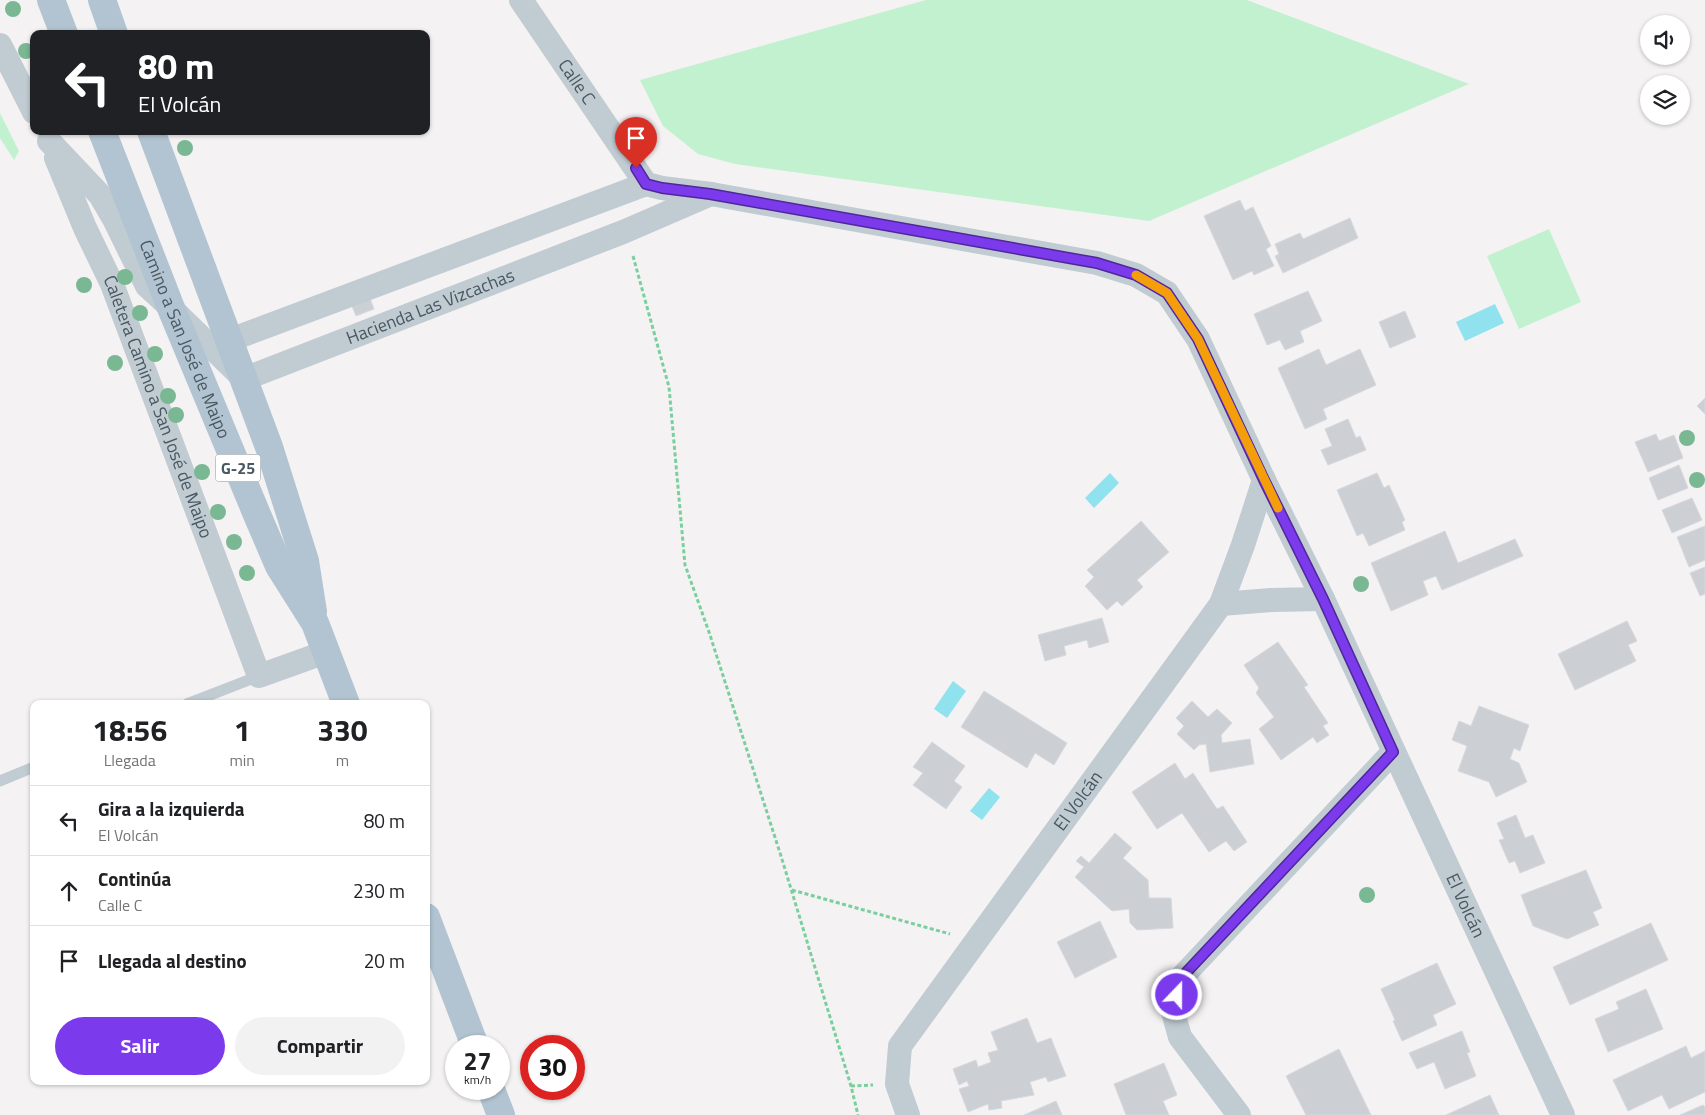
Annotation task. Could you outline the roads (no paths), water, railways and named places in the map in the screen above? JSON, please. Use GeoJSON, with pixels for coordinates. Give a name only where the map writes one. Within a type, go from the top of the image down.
{"type":"FeatureCollection","features":[{"type":"Feature","properties":{"kind":"main road"},"geometry":{"type":"LineString","coordinates":[[51,0],[62,30]]}},
{"type":"Feature","properties":{"kind":"main road"},"geometry":{"type":"LineString","coordinates":[[102,0],[113,30]]}},
{"type":"Feature","properties":{"kind":"main road","name":"Camino a San José de Maipo"},"geometry":{"type":"LineString","coordinates":[[104,135],[172,308],[279,566],[315,623],[344,700]]}},
{"type":"Feature","properties":{"kind":"main road","name":"Camino a San José de Maipo"},"geometry":{"type":"LineString","coordinates":[[153,135],[269,446],[305,561],[315,623]]}},
{"type":"Feature","properties":{"kind":"main road"},"geometry":{"type":"LineString","coordinates":[[430,928],[471,1035]]}},
{"type":"Feature","properties":{"kind":"main road"},"geometry":{"type":"LineString","coordinates":[[495,1100],[501,1115]]}},
{"type":"Feature","properties":{"kind":"street","name":"Calle C"},"geometry":{"type":"LineString","coordinates":[[521,0],[646,184]]}},
{"type":"Feature","properties":{"kind":"street"},"geometry":{"type":"LineString","coordinates":[[0,45],[30,104]]}},
{"type":"Feature","properties":{"kind":"street","name":"Caletera Camino a San José de Maipo"},"geometry":{"type":"LineString","coordinates":[[47,136],[100,194],[147,286],[172,308]]}},
{"type":"Feature","properties":{"kind":"street","name":"Caletera Camino a San José de Maipo"},"geometry":{"type":"LineString","coordinates":[[47,136],[85,228],[112,284],[258,676]]}},
{"type":"Feature","properties":{"kind":"street"},"geometry":{"type":"LineString","coordinates":[[230,340],[646,184],[710,194]]}},
{"type":"Feature","properties":{"kind":"street","name":"Hacienda Las Vizcachas"},"geometry":{"type":"LineString","coordinates":[[244,379],[623,232],[710,194]]}},
{"type":"Feature","properties":{"kind":"street","name":"El Volcán"},"geometry":{"type":"LineString","coordinates":[[710,194],[1097,263],[1136,275],[1167,293],[1198,339],[1264,480],[1323,599],[1563,1115]]}},
{"type":"Feature","properties":{"kind":"street"},"geometry":{"type":"LineString","coordinates":[[172,308],[244,379]]}},
{"type":"Feature","properties":{"kind":"street","name":"El Volcán"},"geometry":{"type":"LineString","coordinates":[[908,1115],[897,1084],[900,1046],[1221,604],[1264,480]]}},
{"type":"Feature","properties":{"kind":"street"},"geometry":{"type":"LineString","coordinates":[[1221,604],[1271,600],[1323,599]]}},
{"type":"Feature","properties":{"kind":"street"},"geometry":{"type":"LineString","coordinates":[[258,676],[326,652]]}},
{"type":"Feature","properties":{"kind":"street"},"geometry":{"type":"LineString","coordinates":[[1239,1115],[1180,1037],[1173,1012],[1181,978],[1393,752]]}},
{"type":"Feature","properties":{"kind":"lane"},"geometry":{"type":"LineString","coordinates":[[197,700],[258,676]]}},
{"type":"Feature","properties":{"kind":"lane"},"geometry":{"type":"LineString","coordinates":[[0,782],[30,770]]}},
{"type":"Feature","properties":{"kind":"water"},"geometry":{"type":"Polygon","coordinates":[[[1495,304],[1504,323],[1465,341],[1456,322],[1495,304]]]}},
{"type":"Feature","properties":{"kind":"water"},"geometry":{"type":"Polygon","coordinates":[[[1110,473],[1119,483],[1094,508],[1085,498],[1110,473]]]}},
{"type":"Feature","properties":{"kind":"water"},"geometry":{"type":"Polygon","coordinates":[[[953,681],[966,691],[947,718],[934,709],[953,681]]]}},
{"type":"Feature","properties":{"kind":"water"},"geometry":{"type":"Polygon","coordinates":[[[989,788],[1000,797],[982,820],[970,811],[989,788]]]}}]}
